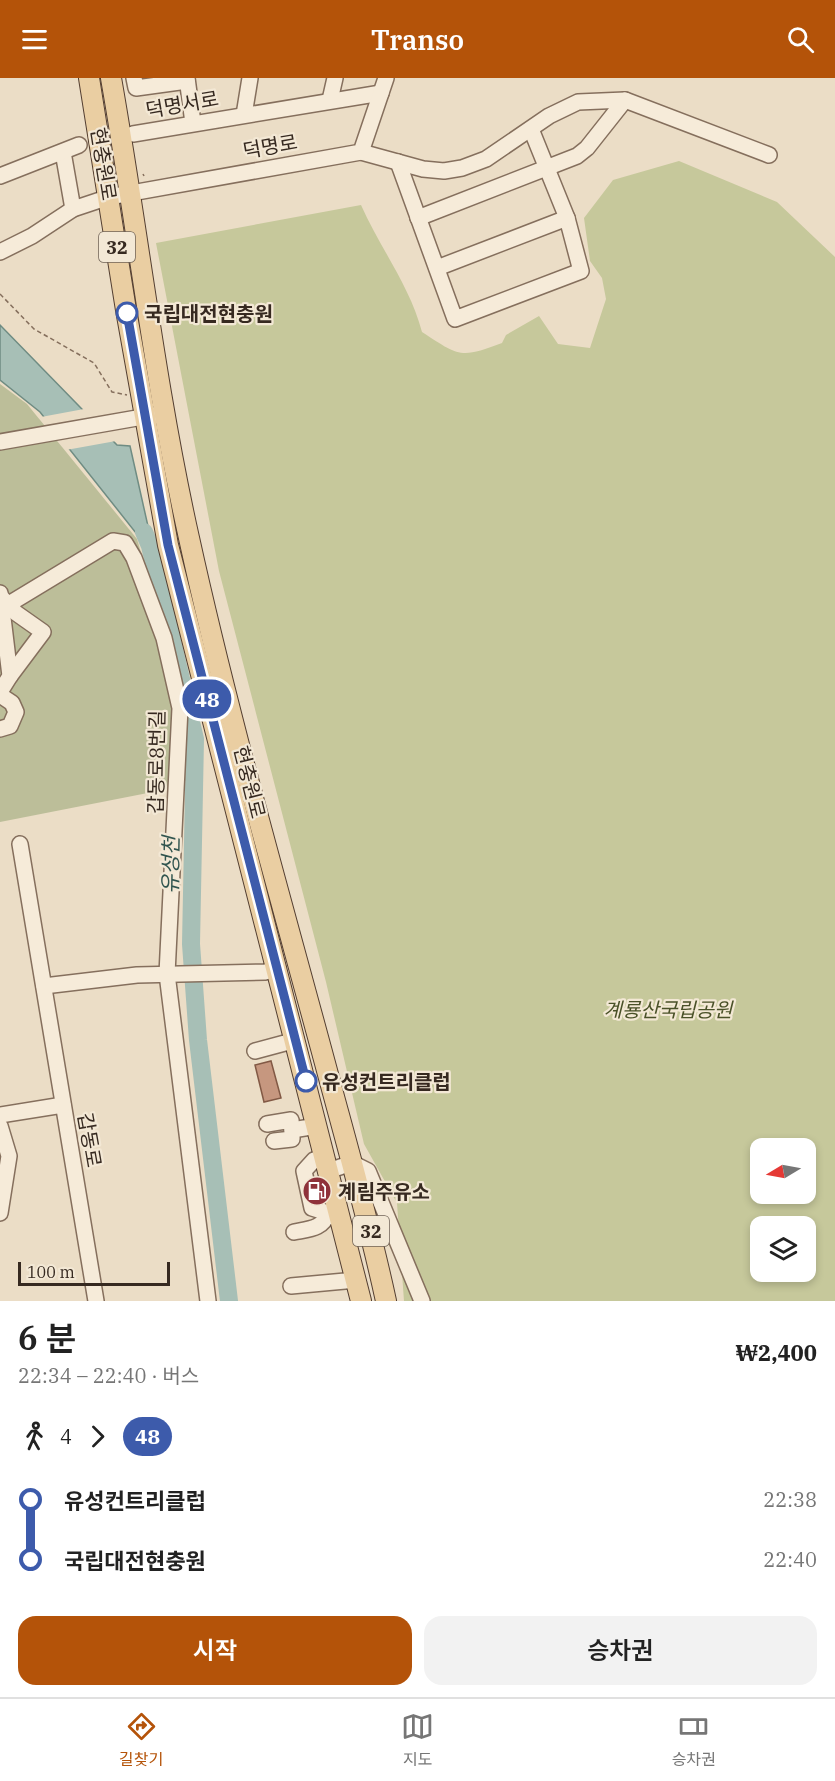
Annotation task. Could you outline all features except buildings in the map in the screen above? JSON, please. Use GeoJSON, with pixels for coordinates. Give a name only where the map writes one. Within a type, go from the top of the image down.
{"type":"FeatureCollection","features":[{"type":"Feature","properties":{"kind":"main road","name":"현충원로"},"geometry":{"type":"LineString","coordinates":[[89,78],[144,416],[168,545],[229,790],[296,1040],[326,1163],[333,1211],[361,1301]]}},
{"type":"Feature","properties":{"kind":"main road","name":"현충원로"},"geometry":{"type":"LineString","coordinates":[[111,78],[139,180],[165,413],[192,548],[252,788],[370,1227],[386,1301]]}},
{"type":"Feature","properties":{"kind":"street"},"geometry":{"type":"LineString","coordinates":[[134,78],[136,88],[187,79],[193,123]]}},
{"type":"Feature","properties":{"kind":"street"},"geometry":{"type":"LineString","coordinates":[[244,115],[250,78]]}},
{"type":"Feature","properties":{"kind":"street"},"geometry":{"type":"LineString","coordinates":[[330,100],[335,78]]}},
{"type":"Feature","properties":{"kind":"street"},"geometry":{"type":"LineString","coordinates":[[386,78],[361,152],[398,162],[444,171],[462,168],[486,159],[549,116],[578,102],[626,100],[769,155]]}},
{"type":"Feature","properties":{"kind":"street","name":"덕명서로"},"geometry":{"type":"LineString","coordinates":[[133,134],[381,93]]}},
{"type":"Feature","properties":{"kind":"street"},"geometry":{"type":"LineString","coordinates":[[418,218],[548,170],[577,156],[587,148],[626,100]]}},
{"type":"Feature","properties":{"kind":"street"},"geometry":{"type":"LineString","coordinates":[[398,162],[454,320],[581,271],[567,218],[531,129]]}},
{"type":"Feature","properties":{"kind":"street"},"geometry":{"type":"LineString","coordinates":[[0,176],[79,145]]}},
{"type":"Feature","properties":{"kind":"street"},"geometry":{"type":"LineString","coordinates":[[63,152],[73,209]]}},
{"type":"Feature","properties":{"kind":"street","name":"덕명로"},"geometry":{"type":"LineString","coordinates":[[0,252],[32,236],[73,209],[109,197],[139,180],[361,152]]}},
{"type":"Feature","properties":{"kind":"street"},"geometry":{"type":"LineString","coordinates":[[437,268],[567,218]]}},
{"type":"Feature","properties":{"kind":"street"},"geometry":{"type":"LineString","coordinates":[[0,442],[165,413]]}},
{"type":"Feature","properties":{"kind":"street","name":"갑동로8번길"},"geometry":{"type":"LineString","coordinates":[[3,597],[26,594],[113,541],[124,543],[134,558],[164,638],[180,708],[170,974],[208,1301]]}},
{"type":"Feature","properties":{"kind":"street"},"geometry":{"type":"LineString","coordinates":[[3,597],[4,656],[10,676]]}},
{"type":"Feature","properties":{"kind":"street"},"geometry":{"type":"LineString","coordinates":[[0,729],[10,726],[16,712],[12,703],[0,693],[43,632],[16,613],[3,597]]}},
{"type":"Feature","properties":{"kind":"street","name":"갑동로"},"geometry":{"type":"LineString","coordinates":[[20,844],[96,1301]]}},
{"type":"Feature","properties":{"kind":"street"},"geometry":{"type":"LineString","coordinates":[[44,987],[170,974],[265,972],[278,969]]}},
{"type":"Feature","properties":{"kind":"street"},"geometry":{"type":"LineString","coordinates":[[255,1051],[296,1040]]}},
{"type":"Feature","properties":{"kind":"street"},"geometry":{"type":"LineString","coordinates":[[0,1115],[63,1105]]}},
{"type":"Feature","properties":{"kind":"street"},"geometry":{"type":"LineString","coordinates":[[267,1124],[291,1120],[292,1138],[274,1141]]}},
{"type":"Feature","properties":{"kind":"street"},"geometry":{"type":"LineString","coordinates":[[0,1126],[9,1156],[0,1213]]}},
{"type":"Feature","properties":{"kind":"street"},"geometry":{"type":"LineString","coordinates":[[292,1130],[317,1126]]}},
{"type":"Feature","properties":{"kind":"street"},"geometry":{"type":"LineString","coordinates":[[326,1163],[352,1163],[368,1171],[422,1301]]}},
{"type":"Feature","properties":{"kind":"street"},"geometry":{"type":"LineString","coordinates":[[294,1232],[317,1227],[333,1211]]}},
{"type":"Feature","properties":{"kind":"street"},"geometry":{"type":"LineString","coordinates":[[291,1286],[356,1280]]}},
{"type":"Feature","properties":{"kind":"path"},"geometry":{"type":"LineString","coordinates":[[0,294],[34,329],[94,363],[112,392],[127,395]]}},
{"type":"Feature","properties":{"kind":"green space","name":"유성컨트리클럽"},"geometry":{"type":"Polygon","coordinates":[[[679,161],[777,202],[835,257],[835,1301],[404,1301],[397,1203],[364,1144],[326,982],[219,571],[156,243],[361,205],[410,299],[422,332],[434,340],[460,353],[477,351],[502,343],[506,335],[539,316],[558,344],[590,348],[606,299],[602,278],[590,261],[584,218],[613,180],[679,161]]]}},
{"type":"Feature","properties":{"kind":"green space"},"geometry":{"type":"Polygon","coordinates":[[[0,384],[27,404],[137,539],[182,692],[192,778],[163,790],[0,822],[0,384]]]}},
{"type":"Feature","properties":{"kind":"shaded area"},"geometry":{"type":"Polygon","coordinates":[[[0,325],[117,445],[130,446],[154,553],[146,554],[140,538],[40,412],[0,380],[0,325]]]}},
{"type":"Feature","properties":{"kind":"pier"},"geometry":{"type":"Polygon","coordinates":[[[84,409],[116,441],[66,450],[41,417],[84,409]]]}},
{"type":"Feature","properties":{"kind":"waterway","name":"유성천"},"geometry":{"type":"LineString","coordinates":[[144,532],[150,546],[195,739],[191,944],[198,1040],[229,1301]]}},
{"type":"Feature","properties":{"kind":"bus line","name":"48"},"geometry":{"type":"LineString","coordinates":[[127,313],[168,545],[229,790],[306,1081]]}},
{"type":"Feature","properties":{"kind":"place","name":"국립대전현충원"},"geometry":{"type":"Point","coordinates":[127,313]}},
{"type":"Feature","properties":{"kind":"place","name":"유성컨트리클럽"},"geometry":{"type":"Point","coordinates":[306,1081]}},
{"type":"Feature","properties":{"kind":"place","name":"계림주유소"},"geometry":{"type":"Point","coordinates":[317,1191]}},
{"type":"Feature","properties":{"kind":"park label","name":"계룡산국립공원"},"geometry":{"type":"Point","coordinates":[668,1009]}}]}
